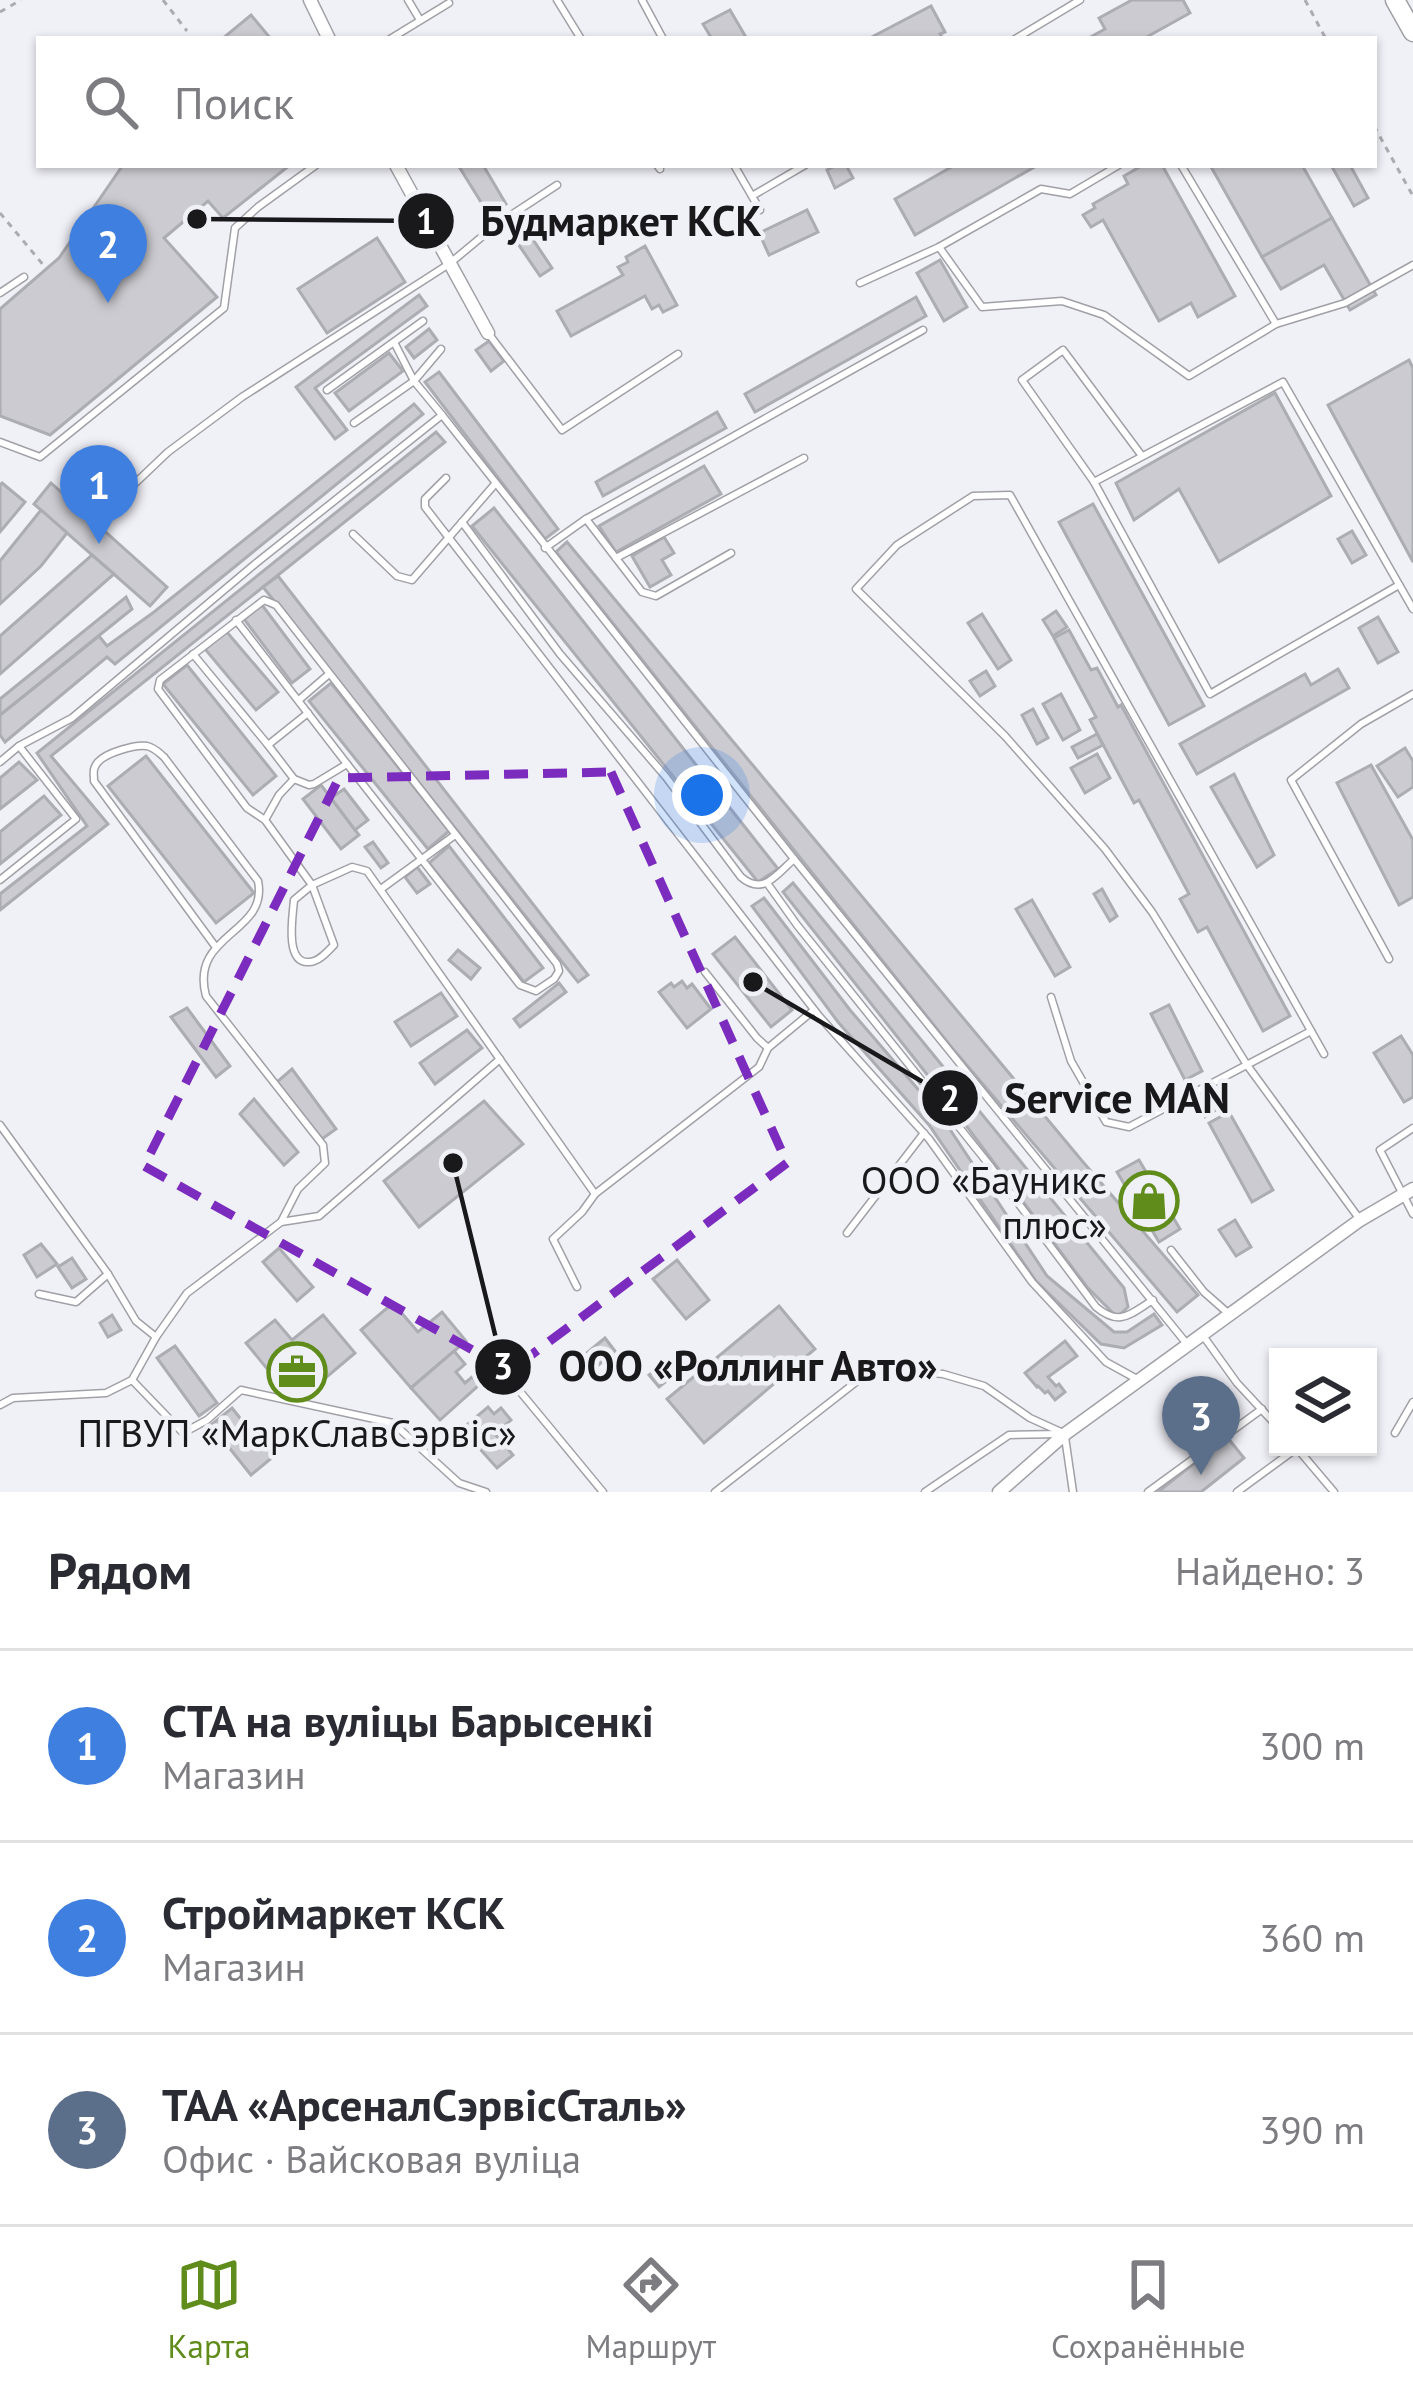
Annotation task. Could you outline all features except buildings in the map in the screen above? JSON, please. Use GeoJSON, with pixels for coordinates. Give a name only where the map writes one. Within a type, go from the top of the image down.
{"type":"FeatureCollection","features":[{"type":"Feature","properties":{"kind":"main road"},"geometry":{"type":"LineString","coordinates":[[1395,0],[1413,32]]}},
{"type":"Feature","properties":{"kind":"street"},"geometry":{"type":"LineString","coordinates":[[310,0],[328,36]]}},
{"type":"Feature","properties":{"kind":"street"},"geometry":{"type":"LineString","coordinates":[[398,168],[488,333]]}},
{"type":"Feature","properties":{"kind":"street"},"geometry":{"type":"LineString","coordinates":[[999,1492],[1065,1434],[1187,1344],[1360,1220],[1409,1192]]}},
{"type":"Feature","properties":{"kind":"lane"},"geometry":{"type":"LineString","coordinates":[[408,0],[420,20]]}},
{"type":"Feature","properties":{"kind":"lane"},"geometry":{"type":"LineString","coordinates":[[557,0],[579,36]]}},
{"type":"Feature","properties":{"kind":"lane"},"geometry":{"type":"LineString","coordinates":[[642,0],[661,36]]}},
{"type":"Feature","properties":{"kind":"lane"},"geometry":{"type":"LineString","coordinates":[[1020,36],[1080,0]]}},
{"type":"Feature","properties":{"kind":"lane"},"geometry":{"type":"LineString","coordinates":[[395,36],[449,3]]}},
{"type":"Feature","properties":{"kind":"lane"},"geometry":{"type":"LineString","coordinates":[[0,442],[40,457],[224,308],[236,228],[312,168]]}},
{"type":"Feature","properties":{"kind":"lane"},"geometry":{"type":"LineString","coordinates":[[736,168],[760,211]]}},
{"type":"Feature","properties":{"kind":"lane"},"geometry":{"type":"LineString","coordinates":[[752,196],[800,168]]}},
{"type":"Feature","properties":{"kind":"lane"},"geometry":{"type":"LineString","coordinates":[[860,284],[939,247],[1041,189],[1070,194],[1114,168]]}},
{"type":"Feature","properties":{"kind":"lane"},"geometry":{"type":"LineString","coordinates":[[1182,168],[1276,324]]}},
{"type":"Feature","properties":{"kind":"lane"},"geometry":{"type":"LineString","coordinates":[[106,512],[168,452],[242,397],[449,264],[496,225],[557,185]]}},
{"type":"Feature","properties":{"kind":"lane"},"geometry":{"type":"LineString","coordinates":[[939,247],[982,307],[1062,301],[1104,315],[1189,376],[1276,324],[1346,303],[1413,265]]}},
{"type":"Feature","properties":{"kind":"lane"},"geometry":{"type":"LineString","coordinates":[[0,292],[24,277]]}},
{"type":"Feature","properties":{"kind":"lane"},"geometry":{"type":"LineString","coordinates":[[327,390],[424,321]]}},
{"type":"Feature","properties":{"kind":"lane"},"geometry":{"type":"LineString","coordinates":[[545,548],[586,519],[922,330]]}},
{"type":"Feature","properties":{"kind":"lane"},"geometry":{"type":"LineString","coordinates":[[488,333],[562,430],[678,354]]}},
{"type":"Feature","properties":{"kind":"lane"},"geometry":{"type":"LineString","coordinates":[[394,344],[414,381],[545,548],[1187,1344]]}},
{"type":"Feature","properties":{"kind":"lane"},"geometry":{"type":"LineString","coordinates":[[354,423],[414,381],[441,350]]}},
{"type":"Feature","properties":{"kind":"lane"},"geometry":{"type":"LineString","coordinates":[[1142,457],[1063,350],[1022,380],[1094,482],[1210,694],[1399,585]]}},
{"type":"Feature","properties":{"kind":"lane"},"geometry":{"type":"LineString","coordinates":[[1094,482],[1283,382],[1411,602]]}},
{"type":"Feature","properties":{"kind":"lane"},"geometry":{"type":"LineString","coordinates":[[0,762],[72,718],[442,415]]}},
{"type":"Feature","properties":{"kind":"lane"},"geometry":{"type":"LineString","coordinates":[[616,558],[804,458]]}},
{"type":"Feature","properties":{"kind":"lane"},"geometry":{"type":"LineString","coordinates":[[446,478],[424,502],[449,537],[814,1010],[924,1133],[1032,1282],[1106,1362],[1138,1380]]}},
{"type":"Feature","properties":{"kind":"lane"},"geometry":{"type":"LineString","coordinates":[[353,534],[397,576],[412,580],[495,484]]}},
{"type":"Feature","properties":{"kind":"lane"},"geometry":{"type":"LineString","coordinates":[[1324,1054],[1010,495],[973,496],[897,544],[856,589],[1005,736],[1105,849],[1152,912],[1246,1065],[1360,1220]]}},
{"type":"Feature","properties":{"kind":"lane"},"geometry":{"type":"LineString","coordinates":[[586,519],[642,592],[656,596],[730,553]]}},
{"type":"Feature","properties":{"kind":"lane"},"geometry":{"type":"LineString","coordinates":[[462,522],[560,654],[666,777],[741,877],[754,886],[766,883],[794,860]]}},
{"type":"Feature","properties":{"kind":"lane"},"geometry":{"type":"LineString","coordinates":[[236,620],[520,985],[536,991],[559,971],[271,601],[260,601],[160,680],[158,689],[312,885],[334,945],[309,962],[296,955],[294,900],[312,885],[352,867],[368,871],[595,1194]]}},
{"type":"Feature","properties":{"kind":"lane"},"geometry":{"type":"LineString","coordinates":[[193,654],[294,779],[309,785],[347,764]]}},
{"type":"Feature","properties":{"kind":"lane"},"geometry":{"type":"LineString","coordinates":[[298,700],[328,674]]}},
{"type":"Feature","properties":{"kind":"lane"},"geometry":{"type":"LineString","coordinates":[[1389,959],[1291,779],[1361,724],[1413,694]]}},
{"type":"Feature","properties":{"kind":"lane"},"geometry":{"type":"LineString","coordinates":[[268,745],[308,713]]}},
{"type":"Feature","properties":{"kind":"lane"},"geometry":{"type":"LineString","coordinates":[[0,880],[76,819],[20,746]]}},
{"type":"Feature","properties":{"kind":"lane"},"geometry":{"type":"LineString","coordinates":[[0,1406],[13,1398],[106,1393],[132,1380],[187,1293],[281,1222],[298,1189],[325,1163],[323,1145],[206,996],[202,980],[215,946],[253,915],[258,881],[154,748],[138,746],[103,758],[92,774],[94,781],[215,946]]}},
{"type":"Feature","properties":{"kind":"lane"},"geometry":{"type":"LineString","coordinates":[[265,820],[294,779]]}},
{"type":"Feature","properties":{"kind":"lane"},"geometry":{"type":"LineString","coordinates":[[381,890],[455,835]]}},
{"type":"Feature","properties":{"kind":"lane"},"geometry":{"type":"LineString","coordinates":[[766,883],[1096,1307],[1116,1319],[1153,1300]]}},
{"type":"Feature","properties":{"kind":"lane"},"geometry":{"type":"LineString","coordinates":[[705,971],[769,1048]]}},
{"type":"Feature","properties":{"kind":"lane"},"geometry":{"type":"LineString","coordinates":[[1051,997],[1071,1061],[1106,1122],[1129,1127],[1311,1030]]}},
{"type":"Feature","properties":{"kind":"lane"},"geometry":{"type":"LineString","coordinates":[[577,1287],[553,1239],[595,1194],[759,1067],[769,1048],[814,1010]]}},
{"type":"Feature","properties":{"kind":"lane"},"geometry":{"type":"LineString","coordinates":[[281,1222],[319,1216],[500,1059]]}},
{"type":"Feature","properties":{"kind":"lane"},"geometry":{"type":"LineString","coordinates":[[0,1125],[108,1274],[136,1321],[156,1337]]}},
{"type":"Feature","properties":{"kind":"lane"},"geometry":{"type":"LineString","coordinates":[[1413,1128],[1380,1150],[1409,1192],[1413,1214]]}},
{"type":"Feature","properties":{"kind":"lane"},"geometry":{"type":"LineString","coordinates":[[847,1233],[924,1133]]}},
{"type":"Feature","properties":{"kind":"lane"},"geometry":{"type":"LineString","coordinates":[[1172,1250],[1204,1292],[1229,1314]]}},
{"type":"Feature","properties":{"kind":"lane"},"geometry":{"type":"LineString","coordinates":[[39,1294],[76,1302],[108,1274]]}},
{"type":"Feature","properties":{"kind":"lane"},"geometry":{"type":"LineString","coordinates":[[1202,1334],[1269,1417]]}},
{"type":"Feature","properties":{"kind":"lane"},"geometry":{"type":"LineString","coordinates":[[494,1360],[603,1492]]}},
{"type":"Feature","properties":{"kind":"lane"},"geometry":{"type":"LineString","coordinates":[[715,1492],[874,1367],[943,1374],[984,1386],[1030,1418],[1065,1434]]}},
{"type":"Feature","properties":{"kind":"lane"},"geometry":{"type":"LineString","coordinates":[[132,1380],[183,1433],[207,1420],[241,1390],[394,1423],[459,1483],[486,1492]]}},
{"type":"Feature","properties":{"kind":"lane"},"geometry":{"type":"LineString","coordinates":[[1395,1433],[1413,1402]]}},
{"type":"Feature","properties":{"kind":"lane"},"geometry":{"type":"LineString","coordinates":[[1148,1492],[1262,1409]]}},
{"type":"Feature","properties":{"kind":"lane"},"geometry":{"type":"LineString","coordinates":[[925,1492],[1009,1435],[1065,1434]]}},
{"type":"Feature","properties":{"kind":"lane"},"geometry":{"type":"LineString","coordinates":[[1065,1434],[1073,1492]]}},
{"type":"Feature","properties":{"kind":"lane"},"geometry":{"type":"LineString","coordinates":[[1237,1492],[1285,1456]]}},
{"type":"Feature","properties":{"kind":"lane"},"geometry":{"type":"LineString","coordinates":[[1303,1456],[1334,1492]]}},
{"type":"Feature","properties":{"kind":"path"},"geometry":{"type":"LineString","coordinates":[[0,12],[21,0]]}},
{"type":"Feature","properties":{"kind":"path"},"geometry":{"type":"LineString","coordinates":[[163,0],[187,31]]}},
{"type":"Feature","properties":{"kind":"path"},"geometry":{"type":"LineString","coordinates":[[1305,0],[1324,36]]}},
{"type":"Feature","properties":{"kind":"path"},"geometry":{"type":"LineString","coordinates":[[1377,131],[1413,196]]}},
{"type":"Feature","properties":{"kind":"path"},"geometry":{"type":"LineString","coordinates":[[0,213],[45,266]]}},
{"type":"Feature","properties":{"kind":"highlighted area"},"geometry":{"type":"Polygon","coordinates":[[[611,772],[787,1163],[510,1371],[144,1166],[339,778],[611,772]]]}},
{"type":"Feature","properties":{"kind":"place","name":"Будмаркет КСК"},"geometry":{"type":"Point","coordinates":[197,219]}},
{"type":"Feature","properties":{"kind":"place","name":"Строймаркет КСК"},"geometry":{"type":"Point","coordinates":[108,303]}},
{"type":"Feature","properties":{"kind":"place","name":"СТА на вуліцы Барысенкі"},"geometry":{"type":"Point","coordinates":[99,544]}},
{"type":"Feature","properties":{"kind":"place","name":"Service MAN"},"geometry":{"type":"Point","coordinates":[753,982]}},
{"type":"Feature","properties":{"kind":"place","name":"ООО «Роллинг Авто»"},"geometry":{"type":"Point","coordinates":[453,1163]}},
{"type":"Feature","properties":{"kind":"place","name":"ООО «Бауникс плюс»"},"geometry":{"type":"Point","coordinates":[1149,1201]}},
{"type":"Feature","properties":{"kind":"place","name":"ПГВУП «МаркСлавСэрвіс»"},"geometry":{"type":"Point","coordinates":[297,1372]}},
{"type":"Feature","properties":{"kind":"place","name":"ТАА «АрсеналСэрвісСталь»"},"geometry":{"type":"Point","coordinates":[1201,1475]}}]}
